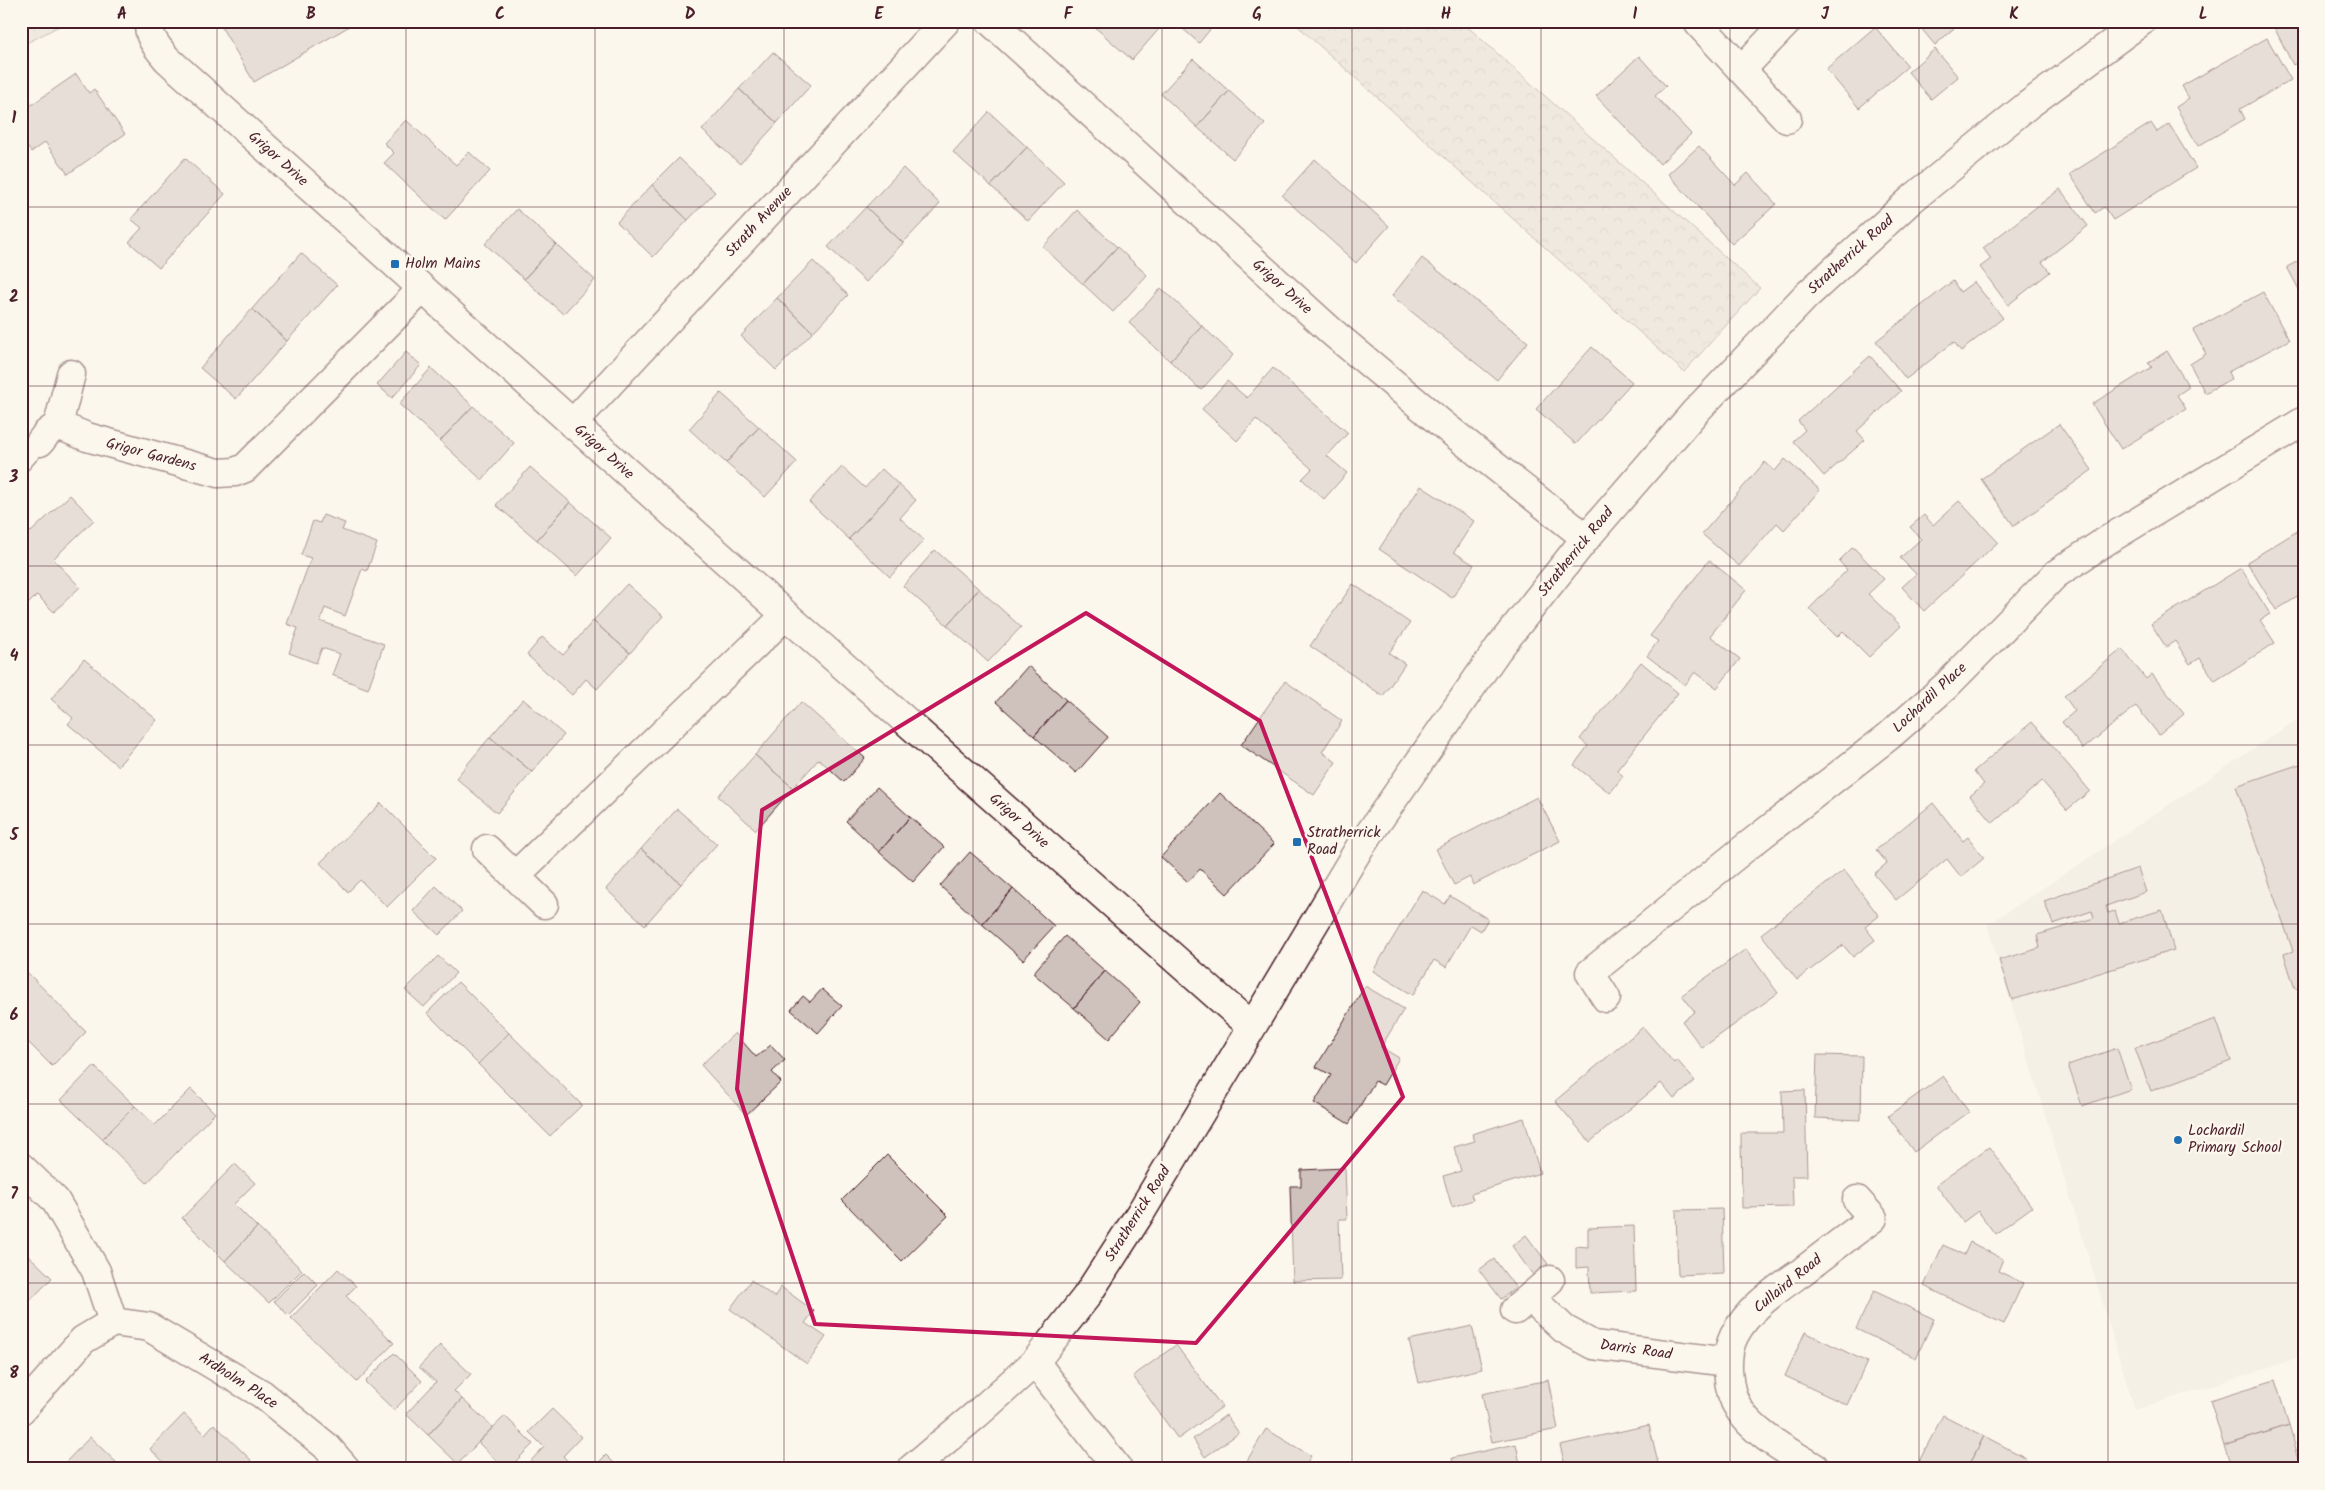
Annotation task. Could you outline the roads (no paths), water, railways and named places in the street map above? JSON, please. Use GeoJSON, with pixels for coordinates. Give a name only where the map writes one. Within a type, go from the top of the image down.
{"type":"FeatureCollection","features":[{"type":"Feature","properties":{"kind":"street","name":"Grigor Drive"},"geometry":{"type":"LineString","coordinates":[[150,21],[149,25],[154,43],[167,59],[786,615],[1251,1026]]}},
{"type":"Feature","properties":{"kind":"street","name":"Strath Avenue"},"geometry":{"type":"LineString","coordinates":[[572,424],[946,21]]}},
{"type":"Feature","properties":{"kind":"street","name":"Grigor Drive"},"geometry":{"type":"LineString","coordinates":[[990,21],[1332,332],[1442,424],[1586,538]]}},
{"type":"Feature","properties":{"kind":"street"},"geometry":{"type":"LineString","coordinates":[[1741,70],[1788,21]]}},
{"type":"Feature","properties":{"kind":"street","name":"Stratherrick Road"},"geometry":{"type":"LineString","coordinates":[[911,1469],[1035,1362],[1086,1298],[1141,1212],[1360,847],[1498,649],[1586,538],[1695,412],[1812,291],[1912,199],[2028,105],[2142,21]]}},
{"type":"Feature","properties":{"kind":"street"},"geometry":{"type":"LineString","coordinates":[[1699,24],[1787,119]]}},
{"type":"Feature","properties":{"kind":"street","name":"Grigor Gardens"},"geometry":{"type":"LineString","coordinates":[[49,434],[87,437],[218,473],[234,472],[246,468],[422,288]]}},
{"type":"Feature","properties":{"kind":"street"},"geometry":{"type":"LineString","coordinates":[[49,434],[71,374]]}},
{"type":"Feature","properties":{"kind":"street","name":"Lochardil Place"},"geometry":{"type":"LineString","coordinates":[[1606,998],[1590,973],[1745,848],[1890,736],[1947,685],[2056,574],[2106,541],[2304,421]]}},
{"type":"Feature","properties":{"kind":"street"},"geometry":{"type":"LineString","coordinates":[[515,876],[786,615]]}},
{"type":"Feature","properties":{"kind":"street"},"geometry":{"type":"LineString","coordinates":[[487,849],[544,904]]}},
{"type":"Feature","properties":{"kind":"street"},"geometry":{"type":"LineString","coordinates":[[21,1167],[55,1200],[96,1271],[114,1322],[82,1340],[21,1410]]}},
{"type":"Feature","properties":{"kind":"street","name":"Cullaird Road"},"geometry":{"type":"LineString","coordinates":[[1817,1469],[1763,1435],[1739,1410],[1729,1386],[1728,1362],[1733,1337],[1745,1319],[1763,1301],[1873,1218],[1857,1200]]}},
{"type":"Feature","properties":{"kind":"street","name":"Darris Road"},"geometry":{"type":"LineString","coordinates":[[1550,1280],[1522,1303],[1593,1345],[1728,1362]]}},
{"type":"Feature","properties":{"kind":"street","name":"Ardholm Place"},"geometry":{"type":"LineString","coordinates":[[114,1322],[149,1327],[262,1394],[326,1446],[346,1469]]}},
{"type":"Feature","properties":{"kind":"street"},"geometry":{"type":"LineString","coordinates":[[1035,1362],[1118,1469]]}},
{"type":"Feature","properties":{"kind":"lane"},"geometry":{"type":"LineString","coordinates":[[21,464],[49,434]]}},
{"type":"Feature","properties":{"kind":"place","name":"Holm Mains"},"geometry":{"type":"Point","coordinates":[395,264]}},
{"type":"Feature","properties":{"kind":"place","name":"Stratherrick Road"},"geometry":{"type":"Point","coordinates":[1297,842]}},
{"type":"Feature","properties":{"kind":"place","name":"Lochardil Primary School"},"geometry":{"type":"Point","coordinates":[2178,1140]}}]}
